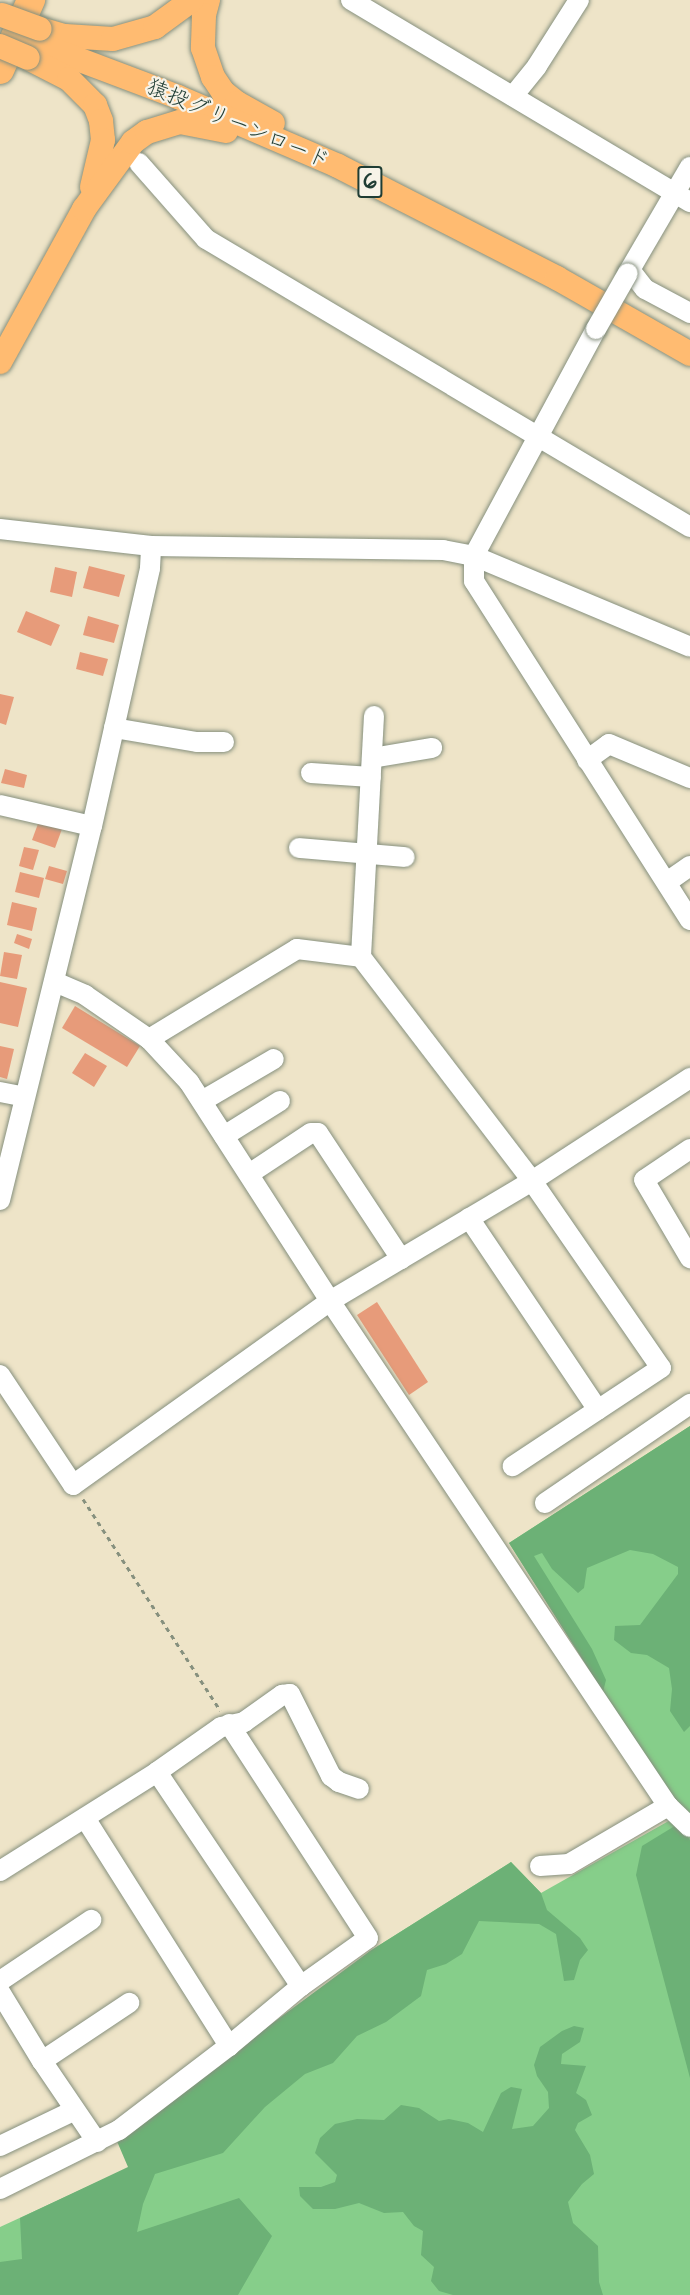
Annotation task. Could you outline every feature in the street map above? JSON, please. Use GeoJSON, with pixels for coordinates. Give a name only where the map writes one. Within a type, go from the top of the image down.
{"type":"FeatureCollection","features":[{"type":"Feature","properties":{"kind":"highway"},"geometry":{"type":"LineString","coordinates":[[0,70],[31,0]]}},
{"type":"Feature","properties":{"kind":"main road"},"geometry":{"type":"LineString","coordinates":[[0,46],[34,43],[65,36],[114,39],[155,27],[192,0]]}},
{"type":"Feature","properties":{"kind":"main road"},"geometry":{"type":"LineString","coordinates":[[208,0],[204,15],[203,48],[213,77],[223,92],[252,112],[449,215],[484,240]]}},
{"type":"Feature","properties":{"kind":"main road","name":"猿投グリーンロード"},"geometry":{"type":"LineString","coordinates":[[1,20],[34,43],[199,106],[338,166],[484,240],[690,354]]}},
{"type":"Feature","properties":{"kind":"main road"},"geometry":{"type":"LineString","coordinates":[[34,43],[85,92],[95,105],[101,121],[100,157],[84,209]]}},
{"type":"Feature","properties":{"kind":"main road"},"geometry":{"type":"LineString","coordinates":[[0,362],[84,209],[133,142],[147,132],[180,122],[216,128],[421,207]]}},
{"type":"Feature","properties":{"kind":"street"},"geometry":{"type":"LineString","coordinates":[[360,2],[682,197]]}},
{"type":"Feature","properties":{"kind":"street"},"geometry":{"type":"LineString","coordinates":[[513,96],[537,66],[574,2]]}},
{"type":"Feature","properties":{"kind":"street"},"geometry":{"type":"LineString","coordinates":[[139,163],[206,239],[690,527]]}},
{"type":"Feature","properties":{"kind":"street"},"geometry":{"type":"LineString","coordinates":[[690,166],[682,197],[629,272],[596,328],[474,555],[474,581],[478,592],[690,920]]}},
{"type":"Feature","properties":{"kind":"street"},"geometry":{"type":"LineString","coordinates":[[629,272],[645,290],[690,313]]}},
{"type":"Feature","properties":{"kind":"street"},"geometry":{"type":"LineString","coordinates":[[0,529],[151,546],[443,550],[474,555],[690,647]]}},
{"type":"Feature","properties":{"kind":"street"},"geometry":{"type":"LineString","coordinates":[[0,1200],[92,826],[150,568],[151,546]]}},
{"type":"Feature","properties":{"kind":"street"},"geometry":{"type":"LineString","coordinates":[[374,716],[361,957],[532,1181],[661,1368],[513,1466]]}},
{"type":"Feature","properties":{"kind":"street"},"geometry":{"type":"LineString","coordinates":[[114,728],[197,742],[224,742]]}},
{"type":"Feature","properties":{"kind":"street"},"geometry":{"type":"LineString","coordinates":[[587,760],[609,744],[690,778]]}},
{"type":"Feature","properties":{"kind":"street"},"geometry":{"type":"LineString","coordinates":[[311,773],[372,768],[432,748]]}},
{"type":"Feature","properties":{"kind":"street"},"geometry":{"type":"LineString","coordinates":[[0,805],[92,826]]}},
{"type":"Feature","properties":{"kind":"street"},"geometry":{"type":"LineString","coordinates":[[299,848],[405,857]]}},
{"type":"Feature","properties":{"kind":"street"},"geometry":{"type":"LineString","coordinates":[[667,882],[690,866]]}},
{"type":"Feature","properties":{"kind":"street"},"geometry":{"type":"LineString","coordinates":[[149,1039],[297,949],[361,957]]}},
{"type":"Feature","properties":{"kind":"street"},"geometry":{"type":"LineString","coordinates":[[54,982],[85,995],[149,1039],[189,1082],[330,1301],[668,1806],[690,1827]]}},
{"type":"Feature","properties":{"kind":"street"},"geometry":{"type":"LineString","coordinates":[[202,1101],[274,1059]]}},
{"type":"Feature","properties":{"kind":"street"},"geometry":{"type":"LineString","coordinates":[[0,1375],[73,1485],[330,1301],[532,1181],[690,1078]]}},
{"type":"Feature","properties":{"kind":"street"},"geometry":{"type":"LineString","coordinates":[[0,1092],[25,1097]]}},
{"type":"Feature","properties":{"kind":"street"},"geometry":{"type":"LineString","coordinates":[[224,1136],[280,1101]]}},
{"type":"Feature","properties":{"kind":"street"},"geometry":{"type":"LineString","coordinates":[[249,1174],[311,1132],[318,1133],[401,1258]]}},
{"type":"Feature","properties":{"kind":"street"},"geometry":{"type":"LineString","coordinates":[[690,1149],[644,1180],[690,1258]]}},
{"type":"Feature","properties":{"kind":"street"},"geometry":{"type":"LineString","coordinates":[[469,1218],[598,1410]]}},
{"type":"Feature","properties":{"kind":"street"},"geometry":{"type":"LineString","coordinates":[[545,1503],[690,1404]]}},
{"type":"Feature","properties":{"kind":"street"},"geometry":{"type":"LineString","coordinates":[[0,1871],[157,1772],[221,1727],[244,1722],[282,1695],[290,1694],[331,1776],[339,1782],[359,1789]]}},
{"type":"Feature","properties":{"kind":"street"},"geometry":{"type":"LineString","coordinates":[[0,2189],[119,2130],[229,2046],[301,1986],[368,1938],[229,1724]]}},
{"type":"Feature","properties":{"kind":"street"},"geometry":{"type":"LineString","coordinates":[[157,1772],[301,1986]]}},
{"type":"Feature","properties":{"kind":"street"},"geometry":{"type":"LineString","coordinates":[[540,1866],[569,1864],[668,1806]]}},
{"type":"Feature","properties":{"kind":"street"},"geometry":{"type":"LineString","coordinates":[[85,1818],[229,2046]]}},
{"type":"Feature","properties":{"kind":"street"},"geometry":{"type":"LineString","coordinates":[[0,1981],[91,1920]]}},
{"type":"Feature","properties":{"kind":"street"},"geometry":{"type":"LineString","coordinates":[[0,1992],[42,2061],[97,2142]]}},
{"type":"Feature","properties":{"kind":"street"},"geometry":{"type":"LineString","coordinates":[[42,2061],[129,2003]]}},
{"type":"Feature","properties":{"kind":"street"},"geometry":{"type":"LineString","coordinates":[[0,2146],[75,2109]]}},
{"type":"Feature","properties":{"kind":"path"},"geometry":{"type":"LineString","coordinates":[[73,1485],[229,1724]]}},
{"type":"Feature","properties":{"kind":"green space"},"geometry":{"type":"Polygon","coordinates":[[[690,1426],[690,2295],[0,2295],[0,2227],[128,2168],[370,1951],[511,1862],[541,1893],[681,1814],[509,1543],[690,1426]]]}},
{"type":"Feature","properties":{"kind":"green space"},"geometry":{"type":"Polygon","coordinates":[[[690,1426],[690,1726],[684,1732],[670,1711],[672,1689],[669,1668],[647,1655],[631,1653],[614,1640],[615,1626],[640,1625],[678,1574],[678,1567],[653,1554],[630,1550],[587,1568],[584,1588],[578,1593],[552,1569],[542,1553],[534,1556],[592,1649],[606,1680],[603,1692],[509,1543],[690,1426]]]}},
{"type":"Feature","properties":{"kind":"green space"},"geometry":{"type":"Polygon","coordinates":[[[678,1824],[690,1840],[690,2078],[636,1875],[642,1846],[678,1824]]]}},
{"type":"Feature","properties":{"kind":"green space"},"geometry":{"type":"Polygon","coordinates":[[[511,1862],[541,1893],[547,1910],[580,1938],[588,1950],[580,1960],[574,1980],[564,1981],[556,1934],[539,1924],[479,1921],[462,1954],[446,1964],[427,1970],[421,1996],[386,2022],[357,2036],[333,2063],[305,2074],[265,2107],[223,2153],[155,2174],[143,2204],[137,2232],[239,2198],[272,2236],[238,2295],[0,2295],[0,2262],[22,2259],[20,2218],[128,2167],[116,2139],[370,1951],[511,1862]]]}},
{"type":"Feature","properties":{"kind":"green space"},"geometry":{"type":"Polygon","coordinates":[[[574,2026],[584,2028],[580,2042],[562,2054],[561,2064],[586,2066],[576,2093],[586,2100],[592,2115],[578,2123],[575,2130],[590,2155],[594,2174],[582,2184],[568,2202],[573,2223],[598,2246],[599,2282],[603,2295],[453,2295],[439,2291],[431,2281],[434,2267],[421,2255],[423,2231],[414,2226],[403,2212],[384,2213],[359,2203],[335,2209],[313,2209],[300,2196],[299,2187],[321,2187],[335,2182],[337,2175],[315,2153],[320,2138],[335,2124],[357,2119],[384,2120],[401,2105],[419,2108],[439,2121],[449,2119],[468,2123],[483,2132],[501,2093],[511,2087],[522,2089],[512,2129],[533,2126],[549,2108],[548,2092],[537,2076],[534,2065],[540,2047],[562,2031],[574,2026]]]}},
{"type":"Feature","properties":{"kind":"building"},"geometry":{"type":"Polygon","coordinates":[[[89,566],[125,575],[119,597],[83,588],[89,566]]]}},
{"type":"Feature","properties":{"kind":"building"},"geometry":{"type":"Polygon","coordinates":[[[55,567],[77,572],[72,597],[50,592],[55,567]]]}},
{"type":"Feature","properties":{"kind":"building"},"geometry":{"type":"Polygon","coordinates":[[[26,611],[60,625],[51,646],[17,632],[26,611]]]}},
{"type":"Feature","properties":{"kind":"building"},"geometry":{"type":"Polygon","coordinates":[[[88,616],[119,625],[114,643],[83,635],[88,616]]]}},
{"type":"Feature","properties":{"kind":"building"},"geometry":{"type":"Polygon","coordinates":[[[80,652],[108,659],[103,676],[76,669],[80,652]]]}},
{"type":"Feature","properties":{"kind":"building"},"geometry":{"type":"Polygon","coordinates":[[[0,694],[14,697],[6,725],[0,723],[0,694]]]}},
{"type":"Feature","properties":{"kind":"building"},"geometry":{"type":"Polygon","coordinates":[[[5,769],[27,775],[24,788],[1,783],[5,769]]]}},
{"type":"Feature","properties":{"kind":"building"},"geometry":{"type":"Polygon","coordinates":[[[39,821],[62,829],[55,848],[32,840],[39,821]]]}},
{"type":"Feature","properties":{"kind":"building"},"geometry":{"type":"Polygon","coordinates":[[[24,847],[39,850],[33,870],[19,866],[24,847]]]}},
{"type":"Feature","properties":{"kind":"building"},"geometry":{"type":"Polygon","coordinates":[[[49,866],[67,871],[63,884],[45,879],[49,866]]]}},
{"type":"Feature","properties":{"kind":"building"},"geometry":{"type":"Polygon","coordinates":[[[20,872],[44,878],[39,898],[15,892],[20,872]]]}},
{"type":"Feature","properties":{"kind":"building"},"geometry":{"type":"Polygon","coordinates":[[[12,902],[37,908],[32,931],[7,925],[12,902]]]}},
{"type":"Feature","properties":{"kind":"building"},"geometry":{"type":"Polygon","coordinates":[[[17,934],[32,939],[29,949],[14,943],[17,934]]]}},
{"type":"Feature","properties":{"kind":"building"},"geometry":{"type":"Polygon","coordinates":[[[4,952],[22,955],[17,979],[0,976],[4,952]]]}},
{"type":"Feature","properties":{"kind":"building"},"geometry":{"type":"Polygon","coordinates":[[[0,982],[27,988],[18,1027],[0,1023],[0,982]]]}},
{"type":"Feature","properties":{"kind":"building"},"geometry":{"type":"Polygon","coordinates":[[[75,1006],[140,1046],[127,1067],[62,1028],[75,1006]]]}},
{"type":"Feature","properties":{"kind":"building"},"geometry":{"type":"Polygon","coordinates":[[[0,1046],[14,1049],[7,1079],[0,1077],[0,1046]]]}},
{"type":"Feature","properties":{"kind":"building"},"geometry":{"type":"Polygon","coordinates":[[[85,1053],[107,1066],[94,1087],[72,1073],[85,1053]]]}},
{"type":"Feature","properties":{"kind":"building"},"geometry":{"type":"Polygon","coordinates":[[[377,1302],[428,1382],[409,1395],[357,1315],[377,1302]]]}}]}
